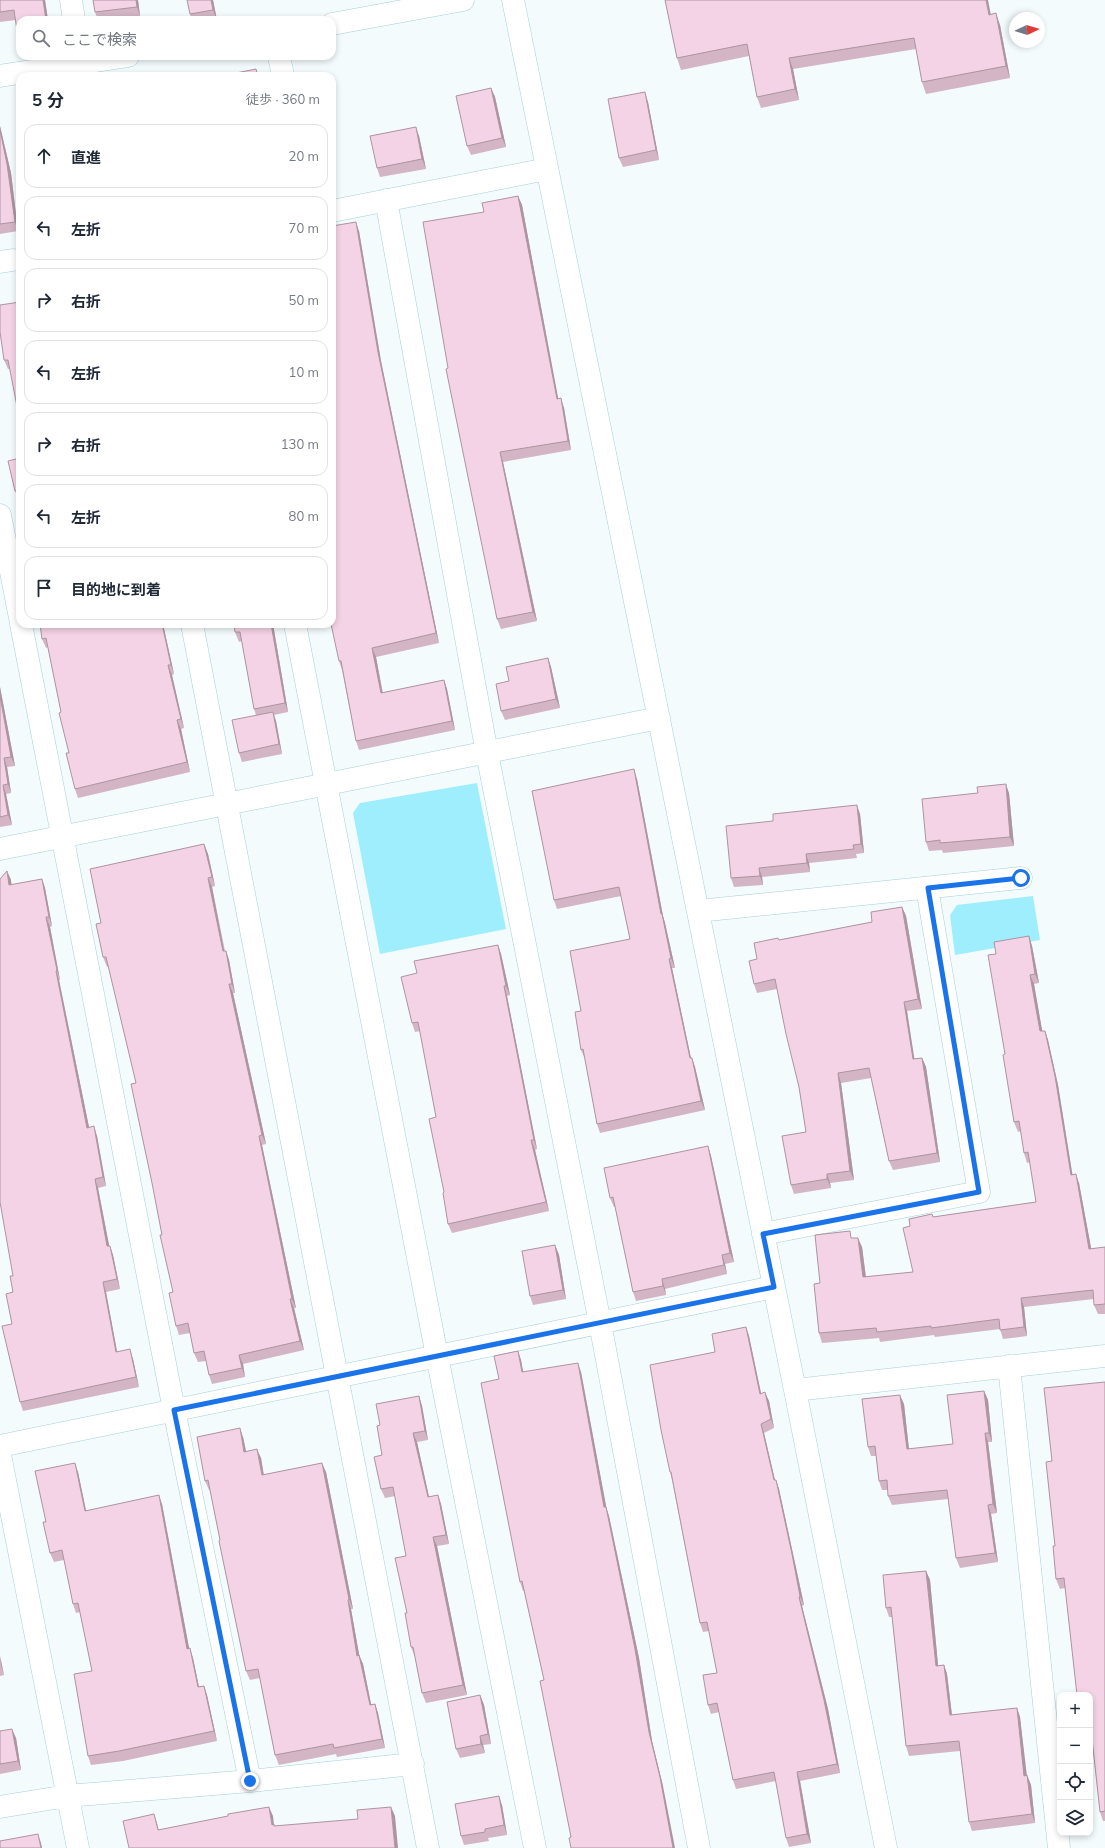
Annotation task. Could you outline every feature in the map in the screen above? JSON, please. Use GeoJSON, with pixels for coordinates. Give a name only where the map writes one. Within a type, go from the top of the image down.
{"type":"FeatureCollection","features":[{"type":"Feature","properties":{"kind":"street"},"geometry":{"type":"LineString","coordinates":[[71,0],[73,16]]}},
{"type":"Feature","properties":{"kind":"street"},"geometry":{"type":"LineString","coordinates":[[336,23],[463,0]]}},
{"type":"Feature","properties":{"kind":"street"},"geometry":{"type":"LineString","coordinates":[[513,0],[795,1390],[886,1848]]}},
{"type":"Feature","properties":{"kind":"street"},"geometry":{"type":"LineString","coordinates":[[20,72],[80,60]]}},
{"type":"Feature","properties":{"kind":"street"},"geometry":{"type":"LineString","coordinates":[[280,60],[282,72]]}},
{"type":"Feature","properties":{"kind":"street"},"geometry":{"type":"LineString","coordinates":[[0,76],[16,73]]}},
{"type":"Feature","properties":{"kind":"street"},"geometry":{"type":"LineString","coordinates":[[336,210],[547,169]]}},
{"type":"Feature","properties":{"kind":"street"},"geometry":{"type":"LineString","coordinates":[[386,200],[487,753],[600,1323],[699,1848]]}},
{"type":"Feature","properties":{"kind":"street"},"geometry":{"type":"LineString","coordinates":[[0,515],[16,581]]}},
{"type":"Feature","properties":{"kind":"street"},"geometry":{"type":"LineString","coordinates":[[22,628],[174,1410],[250,1781]]}},
{"type":"Feature","properties":{"kind":"street"},"geometry":{"type":"LineString","coordinates":[[193,628],[428,1848]]}},
{"type":"Feature","properties":{"kind":"street"},"geometry":{"type":"LineString","coordinates":[[296,628],[437,1356],[535,1848]]}},
{"type":"Feature","properties":{"kind":"street"},"geometry":{"type":"LineString","coordinates":[[0,849],[659,718]]}},
{"type":"Feature","properties":{"kind":"street"},"geometry":{"type":"LineString","coordinates":[[698,911],[1021,878]]}},
{"type":"Feature","properties":{"kind":"street"},"geometry":{"type":"LineString","coordinates":[[763,1234],[979,1192],[928,888]]}},
{"type":"Feature","properties":{"kind":"street"},"geometry":{"type":"LineString","coordinates":[[0,1446],[774,1287]]}},
{"type":"Feature","properties":{"kind":"street"},"geometry":{"type":"LineString","coordinates":[[795,1390],[1105,1356]]}},
{"type":"Feature","properties":{"kind":"street"},"geometry":{"type":"LineString","coordinates":[[1009,1366],[1059,1848]]}},
{"type":"Feature","properties":{"kind":"street"},"geometry":{"type":"LineString","coordinates":[[0,1455],[78,1848]]}},
{"type":"Feature","properties":{"kind":"street"},"geometry":{"type":"LineString","coordinates":[[0,1807],[67,1796],[250,1781],[413,1764]]}},
{"type":"Feature","properties":{"kind":"shaded area"},"geometry":{"type":"Polygon","coordinates":[[[477,783],[506,929],[380,954],[353,813],[360,803],[477,783]]]}},
{"type":"Feature","properties":{"kind":"shaded area"},"geometry":{"type":"Polygon","coordinates":[[[1033,896],[1040,940],[955,955],[950,915],[957,905],[1033,896]]]}},
{"type":"Feature","properties":{"kind":"building"},"geometry":{"type":"Polygon","coordinates":[[[0,0],[43,0],[45,16],[16,16],[16,24],[14,10],[0,12],[0,0]]]}},
{"type":"Feature","properties":{"kind":"building"},"geometry":{"type":"Polygon","coordinates":[[[93,0],[136,0],[137,7],[95,12],[93,0]]]}},
{"type":"Feature","properties":{"kind":"building"},"geometry":{"type":"Polygon","coordinates":[[[187,0],[211,0],[213,10],[190,14],[187,0]]]}},
{"type":"Feature","properties":{"kind":"building"},"geometry":{"type":"Polygon","coordinates":[[[665,0],[986,0],[989,15],[996,13],[1006,66],[922,82],[914,38],[789,58],[795,89],[757,97],[747,44],[677,58],[665,0]]]}},
{"type":"Feature","properties":{"kind":"building"},"geometry":{"type":"Polygon","coordinates":[[[256,69],[257,72],[241,72],[256,69]]]}},
{"type":"Feature","properties":{"kind":"building"},"geometry":{"type":"Polygon","coordinates":[[[491,88],[502,138],[467,146],[456,96],[491,88]]]}},
{"type":"Feature","properties":{"kind":"building"},"geometry":{"type":"Polygon","coordinates":[[[645,92],[656,150],[619,158],[608,99],[645,92]]]}},
{"type":"Feature","properties":{"kind":"building"},"geometry":{"type":"Polygon","coordinates":[[[416,127],[422,159],[377,168],[370,136],[416,127]]]}},
{"type":"Feature","properties":{"kind":"building"},"geometry":{"type":"Polygon","coordinates":[[[0,130],[7,164],[15,222],[0,224],[0,130]]]}},
{"type":"Feature","properties":{"kind":"building"},"geometry":{"type":"Polygon","coordinates":[[[518,196],[557,399],[561,398],[568,441],[500,452],[533,612],[497,619],[446,369],[448,368],[423,222],[484,212],[482,203],[518,196]]]}},
{"type":"Feature","properties":{"kind":"building"},"geometry":{"type":"Polygon","coordinates":[[[356,222],[378,352],[436,633],[372,648],[381,693],[444,680],[452,721],[356,741],[341,661],[339,661],[332,628],[336,628],[336,225],[356,222]]]}},
{"type":"Feature","properties":{"kind":"building"},"geometry":{"type":"Polygon","coordinates":[[[16,303],[16,401],[8,360],[4,360],[0,332],[0,305],[16,303]]]}},
{"type":"Feature","properties":{"kind":"building"},"geometry":{"type":"Polygon","coordinates":[[[16,459],[16,491],[15,491],[8,461],[16,459]]]}},
{"type":"Feature","properties":{"kind":"building"},"geometry":{"type":"Polygon","coordinates":[[[41,628],[163,628],[171,665],[168,665],[181,719],[177,720],[187,762],[75,789],[66,753],[69,753],[59,713],[61,712],[46,638],[42,639],[41,628]]]}},
{"type":"Feature","properties":{"kind":"building"},"geometry":{"type":"Polygon","coordinates":[[[234,628],[272,628],[285,703],[254,709],[240,632],[235,632],[234,628]]]}},
{"type":"Feature","properties":{"kind":"building"},"geometry":{"type":"Polygon","coordinates":[[[548,658],[556,699],[501,711],[496,684],[509,681],[506,667],[548,658]]]}},
{"type":"Feature","properties":{"kind":"building"},"geometry":{"type":"Polygon","coordinates":[[[0,696],[11,757],[4,758],[8,784],[3,785],[8,815],[0,817],[0,696]]]}},
{"type":"Feature","properties":{"kind":"building"},"geometry":{"type":"Polygon","coordinates":[[[273,712],[279,744],[239,753],[232,720],[273,712]]]}},
{"type":"Feature","properties":{"kind":"building"},"geometry":{"type":"Polygon","coordinates":[[[634,769],[661,914],[671,958],[669,959],[690,1058],[692,1058],[701,1101],[597,1124],[583,1049],[581,1050],[575,1012],[581,1011],[570,951],[630,939],[619,887],[554,900],[532,791],[634,769]]]}},
{"type":"Feature","properties":{"kind":"building"},"geometry":{"type":"Polygon","coordinates":[[[1006,784],[1010,837],[940,843],[940,840],[926,842],[922,799],[978,793],[977,787],[1006,784]]]}},
{"type":"Feature","properties":{"kind":"building"},"geometry":{"type":"Polygon","coordinates":[[[857,805],[861,844],[853,845],[854,849],[806,854],[807,863],[759,868],[760,876],[731,878],[726,826],[773,821],[773,814],[857,805]]]}},
{"type":"Feature","properties":{"kind":"building"},"geometry":{"type":"Polygon","coordinates":[[[204,844],[212,877],[208,878],[223,951],[226,951],[232,984],[229,984],[262,1135],[259,1136],[292,1299],[290,1299],[300,1341],[239,1355],[242,1368],[209,1375],[204,1351],[194,1353],[188,1323],[176,1326],[169,1293],[173,1292],[160,1235],[162,1235],[131,1084],[136,1083],[106,957],[103,957],[96,924],[101,923],[90,869],[204,844]]]}},
{"type":"Feature","properties":{"kind":"building"},"geometry":{"type":"Polygon","coordinates":[[[7,871],[9,885],[42,879],[49,917],[46,917],[87,1128],[94,1126],[103,1177],[95,1179],[107,1246],[110,1246],[117,1279],[103,1282],[116,1352],[130,1349],[136,1377],[20,1402],[2,1326],[12,1324],[6,1294],[13,1292],[10,1276],[13,1276],[0,1202],[0,879],[7,871]]]}},
{"type":"Feature","properties":{"kind":"building"},"geometry":{"type":"Polygon","coordinates":[[[902,907],[918,999],[904,1002],[913,1059],[922,1058],[937,1153],[889,1161],[869,1068],[838,1073],[850,1171],[827,1174],[827,1179],[791,1185],[782,1136],[806,1132],[799,1087],[775,979],[754,984],[749,961],[757,959],[754,943],[778,938],[779,940],[872,922],[871,912],[902,907]]]}},
{"type":"Feature","properties":{"kind":"building"},"geometry":{"type":"Polygon","coordinates":[[[1029,936],[1035,974],[1030,975],[1040,1031],[1045,1031],[1055,1076],[1071,1175],[1076,1174],[1089,1249],[1105,1247],[1105,1304],[1094,1305],[1093,1290],[1021,1298],[1024,1327],[1000,1330],[999,1319],[931,1328],[931,1326],[877,1332],[876,1328],[819,1333],[814,1284],[820,1283],[815,1235],[850,1231],[851,1238],[858,1238],[863,1277],[913,1272],[903,1228],[910,1226],[909,1219],[932,1214],[933,1217],[1036,1202],[1028,1152],[1024,1153],[1019,1121],[1014,1122],[1003,1055],[1005,1054],[988,955],[996,954],[994,942],[1029,936]]]}},
{"type":"Feature","properties":{"kind":"building"},"geometry":{"type":"Polygon","coordinates":[[[498,945],[506,986],[504,986],[534,1140],[531,1140],[546,1202],[448,1224],[444,1192],[429,1119],[436,1117],[418,1022],[412,1023],[401,977],[417,973],[414,961],[498,945]]]}},
{"type":"Feature","properties":{"kind":"building"},"geometry":{"type":"Polygon","coordinates":[[[708,1146],[730,1253],[722,1255],[724,1265],[662,1279],[663,1286],[633,1292],[613,1197],[610,1198],[604,1168],[708,1146]]]}},
{"type":"Feature","properties":{"kind":"building"},"geometry":{"type":"Polygon","coordinates":[[[555,1245],[563,1290],[530,1296],[522,1251],[555,1245]]]}},
{"type":"Feature","properties":{"kind":"building"},"geometry":{"type":"Polygon","coordinates":[[[746,1327],[760,1394],[765,1392],[771,1419],[761,1424],[774,1480],[776,1480],[792,1554],[799,1597],[824,1700],[837,1764],[797,1772],[807,1834],[786,1838],[774,1772],[733,1780],[717,1703],[708,1705],[703,1675],[717,1673],[707,1622],[700,1623],[671,1472],[661,1430],[650,1365],[715,1352],[712,1334],[746,1327]]]}},
{"type":"Feature","properties":{"kind":"building"},"geometry":{"type":"Polygon","coordinates":[[[518,1351],[522,1372],[578,1363],[604,1507],[606,1507],[635,1649],[649,1732],[660,1777],[673,1848],[571,1848],[569,1838],[571,1837],[540,1681],[544,1680],[522,1581],[520,1582],[481,1383],[499,1379],[494,1356],[518,1351]]]}},
{"type":"Feature","properties":{"kind":"building"},"geometry":{"type":"Polygon","coordinates":[[[1105,1382],[1105,1811],[1100,1812],[1093,1748],[1093,1692],[1077,1692],[1064,1578],[1056,1579],[1053,1546],[1055,1546],[1046,1462],[1052,1461],[1044,1388],[1105,1382]]]}},
{"type":"Feature","properties":{"kind":"building"},"geometry":{"type":"Polygon","coordinates":[[[984,1391],[989,1433],[985,1433],[993,1504],[988,1505],[995,1553],[956,1558],[947,1490],[888,1496],[887,1480],[879,1481],[875,1446],[868,1447],[862,1399],[900,1395],[907,1449],[953,1444],[947,1395],[984,1391]]]}},
{"type":"Feature","properties":{"kind":"building"},"geometry":{"type":"Polygon","coordinates":[[[419,1396],[425,1431],[413,1433],[428,1497],[438,1495],[446,1535],[433,1537],[463,1685],[422,1693],[413,1647],[411,1647],[405,1613],[407,1613],[395,1558],[406,1556],[393,1487],[381,1489],[374,1457],[382,1455],[377,1426],[380,1425],[376,1404],[419,1396]]]}},
{"type":"Feature","properties":{"kind":"building"},"geometry":{"type":"Polygon","coordinates":[[[240,1428],[244,1452],[257,1449],[262,1475],[322,1463],[349,1599],[357,1656],[359,1655],[370,1705],[375,1704],[382,1739],[334,1748],[333,1744],[275,1755],[258,1669],[246,1671],[208,1480],[205,1481],[197,1437],[240,1428]]]}},
{"type":"Feature","properties":{"kind":"building"},"geometry":{"type":"Polygon","coordinates":[[[75,1463],[85,1511],[159,1495],[187,1649],[190,1648],[198,1687],[204,1686],[214,1731],[88,1756],[74,1674],[92,1671],[78,1603],[73,1604],[62,1550],[50,1553],[43,1522],[46,1522],[35,1471],[75,1463]]]}},
{"type":"Feature","properties":{"kind":"building"},"geometry":{"type":"Polygon","coordinates":[[[926,1571],[936,1666],[944,1665],[950,1715],[1017,1708],[1024,1776],[1027,1775],[1032,1814],[969,1822],[959,1741],[906,1746],[891,1607],[886,1608],[883,1575],[926,1571]]]}},
{"type":"Feature","properties":{"kind":"building"},"geometry":{"type":"Polygon","coordinates":[[[480,1695],[488,1734],[480,1736],[481,1744],[456,1749],[447,1702],[480,1695]]]}},
{"type":"Feature","properties":{"kind":"building"},"geometry":{"type":"Polygon","coordinates":[[[12,1729],[18,1761],[0,1764],[0,1731],[12,1729]]]}},
{"type":"Feature","properties":{"kind":"building"},"geometry":{"type":"Polygon","coordinates":[[[499,1796],[504,1825],[485,1829],[485,1832],[461,1836],[455,1804],[499,1796]]]}},
{"type":"Feature","properties":{"kind":"building"},"geometry":{"type":"Polygon","coordinates":[[[269,1807],[272,1825],[274,1824],[274,1826],[358,1819],[357,1810],[391,1807],[395,1848],[129,1848],[123,1821],[154,1814],[158,1830],[228,1816],[228,1814],[269,1807]]]}},
{"type":"Feature","properties":{"kind":"building"},"geometry":{"type":"Polygon","coordinates":[[[38,1834],[41,1848],[0,1848],[0,1841],[38,1834]]]}},
{"type":"Feature","properties":{"kind":"route"},"geometry":{"type":"LineString","coordinates":[[250,1781],[174,1410],[774,1287],[763,1234],[979,1192],[928,888],[1021,878]]}}]}
